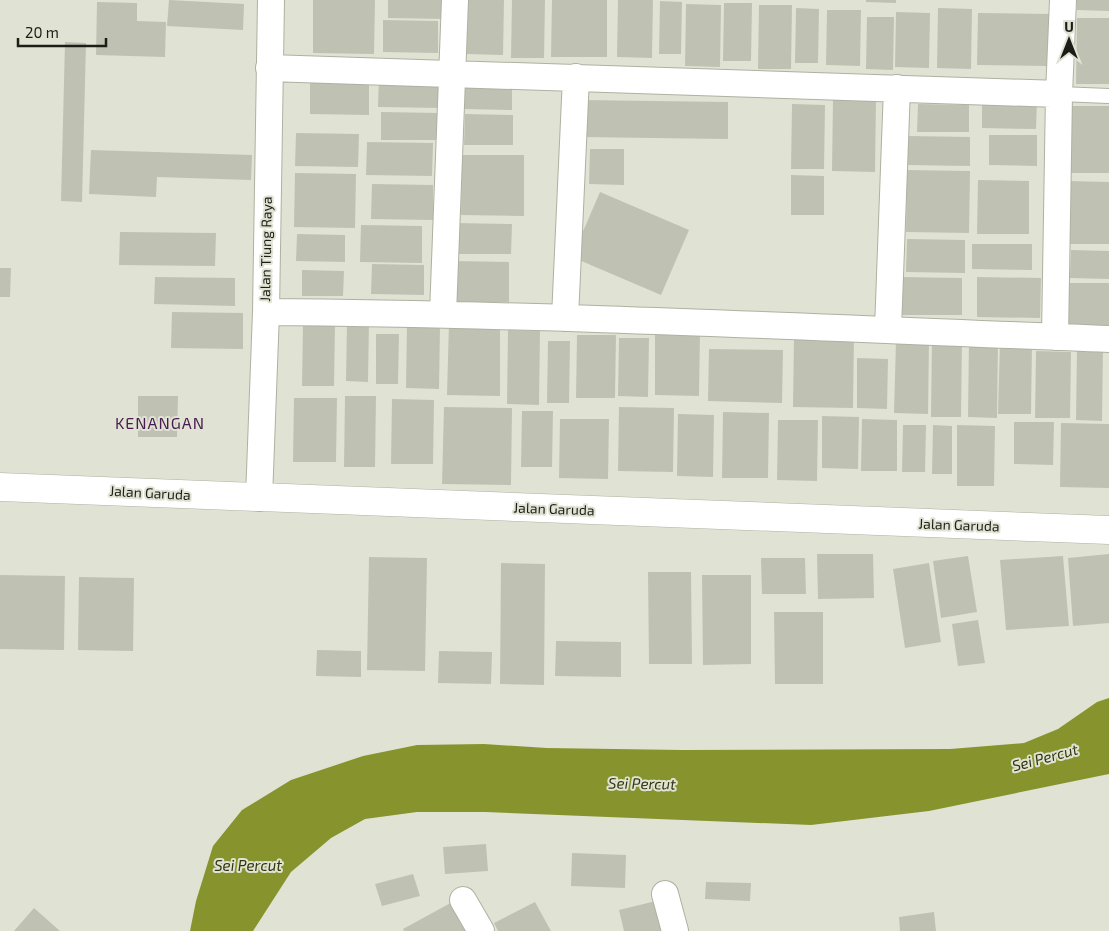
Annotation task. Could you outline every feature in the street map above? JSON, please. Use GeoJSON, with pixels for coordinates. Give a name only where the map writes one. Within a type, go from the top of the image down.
{"type":"FeatureCollection","features":[{"type":"Feature","properties":{"kind":"street","name":"Jalan Tiung Raya"},"geometry":{"type":"LineString","coordinates":[[259,498],[266,312],[271,0]]}},
{"type":"Feature","properties":{"kind":"street"},"geometry":{"type":"LineString","coordinates":[[443,314],[455,0]]}},
{"type":"Feature","properties":{"kind":"street"},"geometry":{"type":"LineString","coordinates":[[1055,337],[1058,94],[1063,0]]}},
{"type":"Feature","properties":{"kind":"street"},"geometry":{"type":"LineString","coordinates":[[269,68],[1058,94]]}},
{"type":"Feature","properties":{"kind":"street"},"geometry":{"type":"LineString","coordinates":[[565,318],[576,77]]}},
{"type":"Feature","properties":{"kind":"street"},"geometry":{"type":"LineString","coordinates":[[888,329],[897,88]]}},
{"type":"Feature","properties":{"kind":"street"},"geometry":{"type":"LineString","coordinates":[[266,312],[443,314],[888,329],[1109,339]]}},
{"type":"Feature","properties":{"kind":"street","name":"Jalan Garuda"},"geometry":{"type":"LineString","coordinates":[[0,487],[1109,530]]}},
{"type":"Feature","properties":{"kind":"street"},"geometry":{"type":"LineString","coordinates":[[665,894],[675,931]]}},
{"type":"Feature","properties":{"kind":"street"},"geometry":{"type":"LineString","coordinates":[[463,900],[481,931]]}},
{"type":"Feature","properties":{"kind":"lane"},"geometry":{"type":"LineString","coordinates":[[1058,94],[1109,96]]}},
{"type":"Feature","properties":{"kind":"water","name":"Sei Percut"},"geometry":{"type":"Polygon","coordinates":[[[1109,698],[1109,774],[929,811],[811,825],[485,812],[417,812],[365,819],[331,838],[291,872],[253,931],[190,931],[196,901],[213,846],[242,810],[291,780],[363,756],[417,745],[484,744],[547,748],[682,750],[950,749],[1024,743],[1058,729],[1097,702],[1109,698]]]}},
{"type":"Feature","properties":{"kind":"building"},"geometry":{"type":"Polygon","coordinates":[[[169,0],[244,4],[243,30],[167,26],[169,0]]]}},
{"type":"Feature","properties":{"kind":"building"},"geometry":{"type":"Polygon","coordinates":[[[313,0],[375,0],[374,54],[313,53],[313,0]]]}},
{"type":"Feature","properties":{"kind":"building"},"geometry":{"type":"Polygon","coordinates":[[[388,0],[445,0],[444,19],[388,18],[388,0]]]}},
{"type":"Feature","properties":{"kind":"building"},"geometry":{"type":"Polygon","coordinates":[[[467,0],[504,0],[503,55],[466,54],[467,0]]]}},
{"type":"Feature","properties":{"kind":"building"},"geometry":{"type":"Polygon","coordinates":[[[512,0],[545,0],[544,58],[511,58],[512,0]]]}},
{"type":"Feature","properties":{"kind":"building"},"geometry":{"type":"Polygon","coordinates":[[[552,0],[607,0],[607,57],[551,57],[552,0]]]}},
{"type":"Feature","properties":{"kind":"building"},"geometry":{"type":"Polygon","coordinates":[[[618,0],[653,0],[652,58],[617,57],[618,0]]]}},
{"type":"Feature","properties":{"kind":"building"},"geometry":{"type":"Polygon","coordinates":[[[866,0],[896,0],[896,3],[866,2],[866,0]]]}},
{"type":"Feature","properties":{"kind":"building"},"geometry":{"type":"Polygon","coordinates":[[[1077,0],[1109,0],[1109,11],[1077,10],[1077,0]]]}},
{"type":"Feature","properties":{"kind":"building"},"geometry":{"type":"Polygon","coordinates":[[[660,1],[682,2],[681,54],[659,54],[660,1]]]}},
{"type":"Feature","properties":{"kind":"building"},"geometry":{"type":"Polygon","coordinates":[[[97,2],[137,3],[137,21],[166,22],[165,57],[96,55],[97,2]]]}},
{"type":"Feature","properties":{"kind":"building"},"geometry":{"type":"Polygon","coordinates":[[[724,3],[752,3],[751,61],[723,61],[724,3]]]}},
{"type":"Feature","properties":{"kind":"building"},"geometry":{"type":"Polygon","coordinates":[[[686,4],[721,5],[720,67],[685,66],[686,4]]]}},
{"type":"Feature","properties":{"kind":"building"},"geometry":{"type":"Polygon","coordinates":[[[759,5],[792,5],[791,69],[758,69],[759,5]]]}},
{"type":"Feature","properties":{"kind":"building"},"geometry":{"type":"Polygon","coordinates":[[[796,8],[819,9],[818,63],[795,63],[796,8]]]}},
{"type":"Feature","properties":{"kind":"building"},"geometry":{"type":"Polygon","coordinates":[[[938,8],[972,9],[971,69],[937,68],[938,8]]]}},
{"type":"Feature","properties":{"kind":"building"},"geometry":{"type":"Polygon","coordinates":[[[827,10],[861,10],[860,66],[826,65],[827,10]]]}},
{"type":"Feature","properties":{"kind":"building"},"geometry":{"type":"Polygon","coordinates":[[[896,12],[930,13],[929,68],[895,67],[896,12]]]}},
{"type":"Feature","properties":{"kind":"building"},"geometry":{"type":"Polygon","coordinates":[[[978,13],[1050,14],[1049,66],[977,65],[978,13]]]}},
{"type":"Feature","properties":{"kind":"building"},"geometry":{"type":"Polygon","coordinates":[[[867,17],[894,17],[893,70],[866,69],[867,17]]]}},
{"type":"Feature","properties":{"kind":"building"},"geometry":{"type":"Polygon","coordinates":[[[1077,18],[1109,18],[1109,84],[1076,84],[1077,18]]]}},
{"type":"Feature","properties":{"kind":"building"},"geometry":{"type":"Polygon","coordinates":[[[383,20],[438,21],[438,53],[383,52],[383,20]]]}},
{"type":"Feature","properties":{"kind":"building"},"geometry":{"type":"Polygon","coordinates":[[[65,42],[86,43],[82,202],[61,201],[65,42]]]}},
{"type":"Feature","properties":{"kind":"building"},"geometry":{"type":"Polygon","coordinates":[[[310,74],[369,74],[369,115],[310,114],[310,74]]]}},
{"type":"Feature","properties":{"kind":"building"},"geometry":{"type":"Polygon","coordinates":[[[379,75],[442,75],[442,108],[378,107],[379,75]]]}},
{"type":"Feature","properties":{"kind":"building"},"geometry":{"type":"Polygon","coordinates":[[[465,80],[512,81],[512,110],[464,109],[465,80]]]}},
{"type":"Feature","properties":{"kind":"building"},"geometry":{"type":"Polygon","coordinates":[[[833,98],[876,98],[875,172],[832,171],[833,98]]]}},
{"type":"Feature","properties":{"kind":"building"},"geometry":{"type":"Polygon","coordinates":[[[982,99],[1037,100],[1036,129],[982,128],[982,99]]]}},
{"type":"Feature","properties":{"kind":"building"},"geometry":{"type":"Polygon","coordinates":[[[581,100],[728,102],[728,139],[581,137],[581,100]]]}},
{"type":"Feature","properties":{"kind":"building"},"geometry":{"type":"Polygon","coordinates":[[[792,104],[825,105],[824,169],[791,169],[792,104]]]}},
{"type":"Feature","properties":{"kind":"building"},"geometry":{"type":"Polygon","coordinates":[[[918,104],[969,105],[969,132],[917,132],[918,104]]]}},
{"type":"Feature","properties":{"kind":"building"},"geometry":{"type":"Polygon","coordinates":[[[1071,106],[1109,106],[1109,173],[1070,173],[1071,106]]]}},
{"type":"Feature","properties":{"kind":"building"},"geometry":{"type":"Polygon","coordinates":[[[381,112],[438,113],[438,140],[381,140],[381,112]]]}},
{"type":"Feature","properties":{"kind":"building"},"geometry":{"type":"Polygon","coordinates":[[[465,114],[513,115],[513,145],[464,145],[465,114]]]}},
{"type":"Feature","properties":{"kind":"building"},"geometry":{"type":"Polygon","coordinates":[[[296,133],[359,134],[358,167],[295,166],[296,133]]]}},
{"type":"Feature","properties":{"kind":"building"},"geometry":{"type":"Polygon","coordinates":[[[989,135],[1037,135],[1037,166],[989,165],[989,135]]]}},
{"type":"Feature","properties":{"kind":"building"},"geometry":{"type":"Polygon","coordinates":[[[908,136],[970,137],[970,166],[907,165],[908,136]]]}},
{"type":"Feature","properties":{"kind":"building"},"geometry":{"type":"Polygon","coordinates":[[[367,142],[433,143],[432,176],[366,175],[367,142]]]}},
{"type":"Feature","properties":{"kind":"building"},"geometry":{"type":"Polygon","coordinates":[[[590,149],[624,149],[624,185],[589,184],[590,149]]]}},
{"type":"Feature","properties":{"kind":"building"},"geometry":{"type":"Polygon","coordinates":[[[91,150],[252,155],[251,180],[157,177],[156,197],[89,194],[91,150]]]}},
{"type":"Feature","properties":{"kind":"building"},"geometry":{"type":"Polygon","coordinates":[[[462,155],[524,155],[524,216],[461,215],[462,155]]]}},
{"type":"Feature","properties":{"kind":"building"},"geometry":{"type":"Polygon","coordinates":[[[907,170],[970,171],[969,233],[906,232],[907,170]]]}},
{"type":"Feature","properties":{"kind":"building"},"geometry":{"type":"Polygon","coordinates":[[[295,173],[356,174],[355,228],[294,227],[295,173]]]}},
{"type":"Feature","properties":{"kind":"building"},"geometry":{"type":"Polygon","coordinates":[[[791,175],[824,176],[824,215],[791,215],[791,175]]]}},
{"type":"Feature","properties":{"kind":"building"},"geometry":{"type":"Polygon","coordinates":[[[978,180],[1029,181],[1029,234],[977,234],[978,180]]]}},
{"type":"Feature","properties":{"kind":"building"},"geometry":{"type":"Polygon","coordinates":[[[1068,181],[1109,182],[1109,244],[1067,244],[1068,181]]]}},
{"type":"Feature","properties":{"kind":"building"},"geometry":{"type":"Polygon","coordinates":[[[372,184],[433,185],[433,220],[371,219],[372,184]]]}},
{"type":"Feature","properties":{"kind":"building"},"geometry":{"type":"Polygon","coordinates":[[[600,192],[689,230],[661,295],[572,257],[600,192]]]}},
{"type":"Feature","properties":{"kind":"building"},"geometry":{"type":"Polygon","coordinates":[[[454,223],[512,224],[511,254],[453,254],[454,223]]]}},
{"type":"Feature","properties":{"kind":"building"},"geometry":{"type":"Polygon","coordinates":[[[361,225],[422,226],[422,263],[360,262],[361,225]]]}},
{"type":"Feature","properties":{"kind":"building"},"geometry":{"type":"Polygon","coordinates":[[[120,232],[216,233],[215,266],[119,265],[120,232]]]}},
{"type":"Feature","properties":{"kind":"building"},"geometry":{"type":"Polygon","coordinates":[[[297,234],[345,235],[345,262],[296,261],[297,234]]]}},
{"type":"Feature","properties":{"kind":"building"},"geometry":{"type":"Polygon","coordinates":[[[907,239],[965,240],[965,273],[906,272],[907,239]]]}},
{"type":"Feature","properties":{"kind":"building"},"geometry":{"type":"Polygon","coordinates":[[[972,244],[1032,244],[1032,270],[972,269],[972,244]]]}},
{"type":"Feature","properties":{"kind":"building"},"geometry":{"type":"Polygon","coordinates":[[[1071,250],[1109,251],[1109,279],[1070,278],[1071,250]]]}},
{"type":"Feature","properties":{"kind":"building"},"geometry":{"type":"Polygon","coordinates":[[[453,261],[509,262],[509,302],[453,302],[453,261]]]}},
{"type":"Feature","properties":{"kind":"building"},"geometry":{"type":"Polygon","coordinates":[[[372,264],[424,265],[424,295],[371,294],[372,264]]]}},
{"type":"Feature","properties":{"kind":"building"},"geometry":{"type":"Polygon","coordinates":[[[0,268],[11,268],[10,297],[0,297],[0,268]]]}},
{"type":"Feature","properties":{"kind":"building"},"geometry":{"type":"Polygon","coordinates":[[[302,270],[344,271],[343,296],[302,296],[302,270]]]}},
{"type":"Feature","properties":{"kind":"building"},"geometry":{"type":"Polygon","coordinates":[[[155,277],[235,278],[235,306],[154,304],[155,277]]]}},
{"type":"Feature","properties":{"kind":"building"},"geometry":{"type":"Polygon","coordinates":[[[900,277],[962,278],[962,315],[899,315],[900,277]]]}},
{"type":"Feature","properties":{"kind":"building"},"geometry":{"type":"Polygon","coordinates":[[[977,277],[1041,278],[1040,318],[977,317],[977,277]]]}},
{"type":"Feature","properties":{"kind":"building"},"geometry":{"type":"Polygon","coordinates":[[[1069,283],[1109,283],[1109,325],[1068,325],[1069,283]]]}},
{"type":"Feature","properties":{"kind":"building"},"geometry":{"type":"Polygon","coordinates":[[[172,312],[243,313],[243,349],[171,348],[172,312]]]}},
{"type":"Feature","properties":{"kind":"building"},"geometry":{"type":"Polygon","coordinates":[[[347,321],[369,321],[368,382],[346,381],[347,321]]]}},
{"type":"Feature","properties":{"kind":"building"},"geometry":{"type":"Polygon","coordinates":[[[449,323],[500,324],[500,396],[447,395],[449,323]]]}},
{"type":"Feature","properties":{"kind":"building"},"geometry":{"type":"Polygon","coordinates":[[[303,324],[335,324],[334,386],[302,386],[303,324]]]}},
{"type":"Feature","properties":{"kind":"building"},"geometry":{"type":"Polygon","coordinates":[[[407,324],[440,325],[439,389],[406,388],[407,324]]]}},
{"type":"Feature","properties":{"kind":"building"},"geometry":{"type":"Polygon","coordinates":[[[508,330],[540,331],[539,405],[507,404],[508,330]]]}},
{"type":"Feature","properties":{"kind":"building"},"geometry":{"type":"Polygon","coordinates":[[[655,332],[700,333],[699,396],[655,395],[655,332]]]}},
{"type":"Feature","properties":{"kind":"building"},"geometry":{"type":"Polygon","coordinates":[[[376,334],[399,334],[398,384],[376,384],[376,334]]]}},
{"type":"Feature","properties":{"kind":"building"},"geometry":{"type":"Polygon","coordinates":[[[577,335],[616,335],[615,398],[576,398],[577,335]]]}},
{"type":"Feature","properties":{"kind":"building"},"geometry":{"type":"Polygon","coordinates":[[[794,335],[854,335],[853,408],[793,407],[794,335]]]}},
{"type":"Feature","properties":{"kind":"building"},"geometry":{"type":"Polygon","coordinates":[[[619,338],[649,338],[648,397],[618,396],[619,338]]]}},
{"type":"Feature","properties":{"kind":"building"},"geometry":{"type":"Polygon","coordinates":[[[932,338],[962,339],[961,417],[931,417],[932,338]]]}},
{"type":"Feature","properties":{"kind":"building"},"geometry":{"type":"Polygon","coordinates":[[[969,339],[998,339],[997,418],[968,417],[969,339]]]}},
{"type":"Feature","properties":{"kind":"building"},"geometry":{"type":"Polygon","coordinates":[[[548,341],[570,341],[569,403],[547,403],[548,341]]]}},
{"type":"Feature","properties":{"kind":"building"},"geometry":{"type":"Polygon","coordinates":[[[896,341],[929,341],[928,414],[894,413],[896,341]]]}},
{"type":"Feature","properties":{"kind":"building"},"geometry":{"type":"Polygon","coordinates":[[[1000,343],[1032,343],[1031,414],[998,414],[1000,343]]]}},
{"type":"Feature","properties":{"kind":"building"},"geometry":{"type":"Polygon","coordinates":[[[1077,347],[1103,347],[1102,421],[1076,420],[1077,347]]]}},
{"type":"Feature","properties":{"kind":"building"},"geometry":{"type":"Polygon","coordinates":[[[709,349],[783,350],[782,403],[708,401],[709,349]]]}},
{"type":"Feature","properties":{"kind":"building"},"geometry":{"type":"Polygon","coordinates":[[[1036,351],[1071,352],[1070,418],[1035,418],[1036,351]]]}},
{"type":"Feature","properties":{"kind":"building"},"geometry":{"type":"Polygon","coordinates":[[[857,358],[888,359],[887,409],[857,408],[857,358]]]}},
{"type":"Feature","properties":{"kind":"building"},"geometry":{"type":"Polygon","coordinates":[[[138,396],[178,396],[177,437],[138,437],[138,396]]]}},
{"type":"Feature","properties":{"kind":"building"},"geometry":{"type":"Polygon","coordinates":[[[345,396],[376,396],[375,467],[344,467],[345,396]]]}},
{"type":"Feature","properties":{"kind":"building"},"geometry":{"type":"Polygon","coordinates":[[[294,398],[337,398],[336,462],[293,462],[294,398]]]}},
{"type":"Feature","properties":{"kind":"building"},"geometry":{"type":"Polygon","coordinates":[[[392,399],[434,400],[433,464],[391,464],[392,399]]]}},
{"type":"Feature","properties":{"kind":"building"},"geometry":{"type":"Polygon","coordinates":[[[444,407],[512,408],[511,485],[442,484],[444,407]]]}},
{"type":"Feature","properties":{"kind":"building"},"geometry":{"type":"Polygon","coordinates":[[[619,407],[674,408],[673,472],[618,471],[619,407]]]}},
{"type":"Feature","properties":{"kind":"building"},"geometry":{"type":"Polygon","coordinates":[[[522,411],[553,411],[552,467],[521,467],[522,411]]]}},
{"type":"Feature","properties":{"kind":"building"},"geometry":{"type":"Polygon","coordinates":[[[723,412],[769,413],[768,478],[722,478],[723,412]]]}},
{"type":"Feature","properties":{"kind":"building"},"geometry":{"type":"Polygon","coordinates":[[[678,414],[714,415],[713,477],[677,476],[678,414]]]}},
{"type":"Feature","properties":{"kind":"building"},"geometry":{"type":"Polygon","coordinates":[[[822,416],[859,417],[858,469],[822,468],[822,416]]]}},
{"type":"Feature","properties":{"kind":"building"},"geometry":{"type":"Polygon","coordinates":[[[560,419],[609,419],[608,479],[559,478],[560,419]]]}},
{"type":"Feature","properties":{"kind":"building"},"geometry":{"type":"Polygon","coordinates":[[[862,419],[897,420],[897,471],[861,471],[862,419]]]}},
{"type":"Feature","properties":{"kind":"building"},"geometry":{"type":"Polygon","coordinates":[[[778,420],[818,420],[817,481],[777,480],[778,420]]]}},
{"type":"Feature","properties":{"kind":"building"},"geometry":{"type":"Polygon","coordinates":[[[1014,422],[1054,422],[1053,465],[1014,464],[1014,422]]]}},
{"type":"Feature","properties":{"kind":"building"},"geometry":{"type":"Polygon","coordinates":[[[1061,423],[1109,424],[1109,488],[1060,487],[1061,423]]]}},
{"type":"Feature","properties":{"kind":"building"},"geometry":{"type":"Polygon","coordinates":[[[903,425],[926,425],[925,472],[902,472],[903,425]]]}},
{"type":"Feature","properties":{"kind":"building"},"geometry":{"type":"Polygon","coordinates":[[[933,425],[952,426],[952,474],[932,474],[933,425]]]}},
{"type":"Feature","properties":{"kind":"building"},"geometry":{"type":"Polygon","coordinates":[[[957,425],[995,426],[994,486],[957,486],[957,425]]]}},
{"type":"Feature","properties":{"kind":"building"},"geometry":{"type":"Polygon","coordinates":[[[817,554],[873,554],[874,598],[818,599],[817,554]]]}},
{"type":"Feature","properties":{"kind":"building"},"geometry":{"type":"Polygon","coordinates":[[[1109,554],[1109,623],[1073,626],[1068,558],[1109,554]]]}},
{"type":"Feature","properties":{"kind":"building"},"geometry":{"type":"Polygon","coordinates":[[[968,556],[977,612],[941,618],[933,561],[968,556]]]}},
{"type":"Feature","properties":{"kind":"building"},"geometry":{"type":"Polygon","coordinates":[[[1063,556],[1069,626],[1006,630],[1000,560],[1063,556]]]}},
{"type":"Feature","properties":{"kind":"building"},"geometry":{"type":"Polygon","coordinates":[[[369,557],[427,558],[425,671],[367,670],[369,557]]]}},
{"type":"Feature","properties":{"kind":"building"},"geometry":{"type":"Polygon","coordinates":[[[761,558],[805,558],[806,594],[762,594],[761,558]]]}},
{"type":"Feature","properties":{"kind":"building"},"geometry":{"type":"Polygon","coordinates":[[[501,563],[545,564],[544,685],[500,684],[501,563]]]}},
{"type":"Feature","properties":{"kind":"building"},"geometry":{"type":"Polygon","coordinates":[[[929,563],[941,642],[905,648],[893,569],[929,563]]]}},
{"type":"Feature","properties":{"kind":"building"},"geometry":{"type":"Polygon","coordinates":[[[648,572],[691,572],[692,664],[649,664],[648,572]]]}},
{"type":"Feature","properties":{"kind":"building"},"geometry":{"type":"Polygon","coordinates":[[[0,575],[65,576],[64,650],[0,649],[0,575]]]}},
{"type":"Feature","properties":{"kind":"building"},"geometry":{"type":"Polygon","coordinates":[[[702,575],[751,575],[751,664],[703,665],[702,575]]]}},
{"type":"Feature","properties":{"kind":"building"},"geometry":{"type":"Polygon","coordinates":[[[79,577],[134,578],[133,651],[78,650],[79,577]]]}},
{"type":"Feature","properties":{"kind":"building"},"geometry":{"type":"Polygon","coordinates":[[[774,612],[823,612],[823,684],[775,684],[774,612]]]}},
{"type":"Feature","properties":{"kind":"building"},"geometry":{"type":"Polygon","coordinates":[[[978,620],[985,663],[958,666],[952,624],[978,620]]]}},
{"type":"Feature","properties":{"kind":"building"},"geometry":{"type":"Polygon","coordinates":[[[556,641],[621,642],[621,677],[555,676],[556,641]]]}},
{"type":"Feature","properties":{"kind":"building"},"geometry":{"type":"Polygon","coordinates":[[[317,650],[361,651],[361,677],[316,676],[317,650]]]}},
{"type":"Feature","properties":{"kind":"building"},"geometry":{"type":"Polygon","coordinates":[[[439,651],[492,652],[491,684],[438,683],[439,651]]]}},
{"type":"Feature","properties":{"kind":"building"},"geometry":{"type":"Polygon","coordinates":[[[486,844],[488,871],[445,874],[443,847],[486,844]]]}},
{"type":"Feature","properties":{"kind":"building"},"geometry":{"type":"Polygon","coordinates":[[[572,853],[626,855],[625,888],[571,886],[572,853]]]}},
{"type":"Feature","properties":{"kind":"building"},"geometry":{"type":"Polygon","coordinates":[[[413,874],[420,896],[382,906],[375,884],[413,874]]]}},
{"type":"Feature","properties":{"kind":"building"},"geometry":{"type":"Polygon","coordinates":[[[706,882],[751,883],[750,901],[705,899],[706,882]]]}},
{"type":"Feature","properties":{"kind":"building"},"geometry":{"type":"Polygon","coordinates":[[[456,900],[470,931],[404,931],[403,929],[456,900]]]}},
{"type":"Feature","properties":{"kind":"building"},"geometry":{"type":"Polygon","coordinates":[[[660,900],[668,931],[624,931],[619,910],[660,900]]]}},
{"type":"Feature","properties":{"kind":"building"},"geometry":{"type":"Polygon","coordinates":[[[535,902],[551,931],[498,931],[494,923],[535,902]]]}},
{"type":"Feature","properties":{"kind":"building"},"geometry":{"type":"Polygon","coordinates":[[[34,908],[60,931],[14,931],[34,908]]]}},
{"type":"Feature","properties":{"kind":"building"},"geometry":{"type":"Polygon","coordinates":[[[934,912],[936,931],[900,931],[899,917],[934,912]]]}},
{"type":"Feature","properties":{"kind":"district","name":"KENANGAN"},"geometry":{"type":"Point","coordinates":[160,423]}}]}
